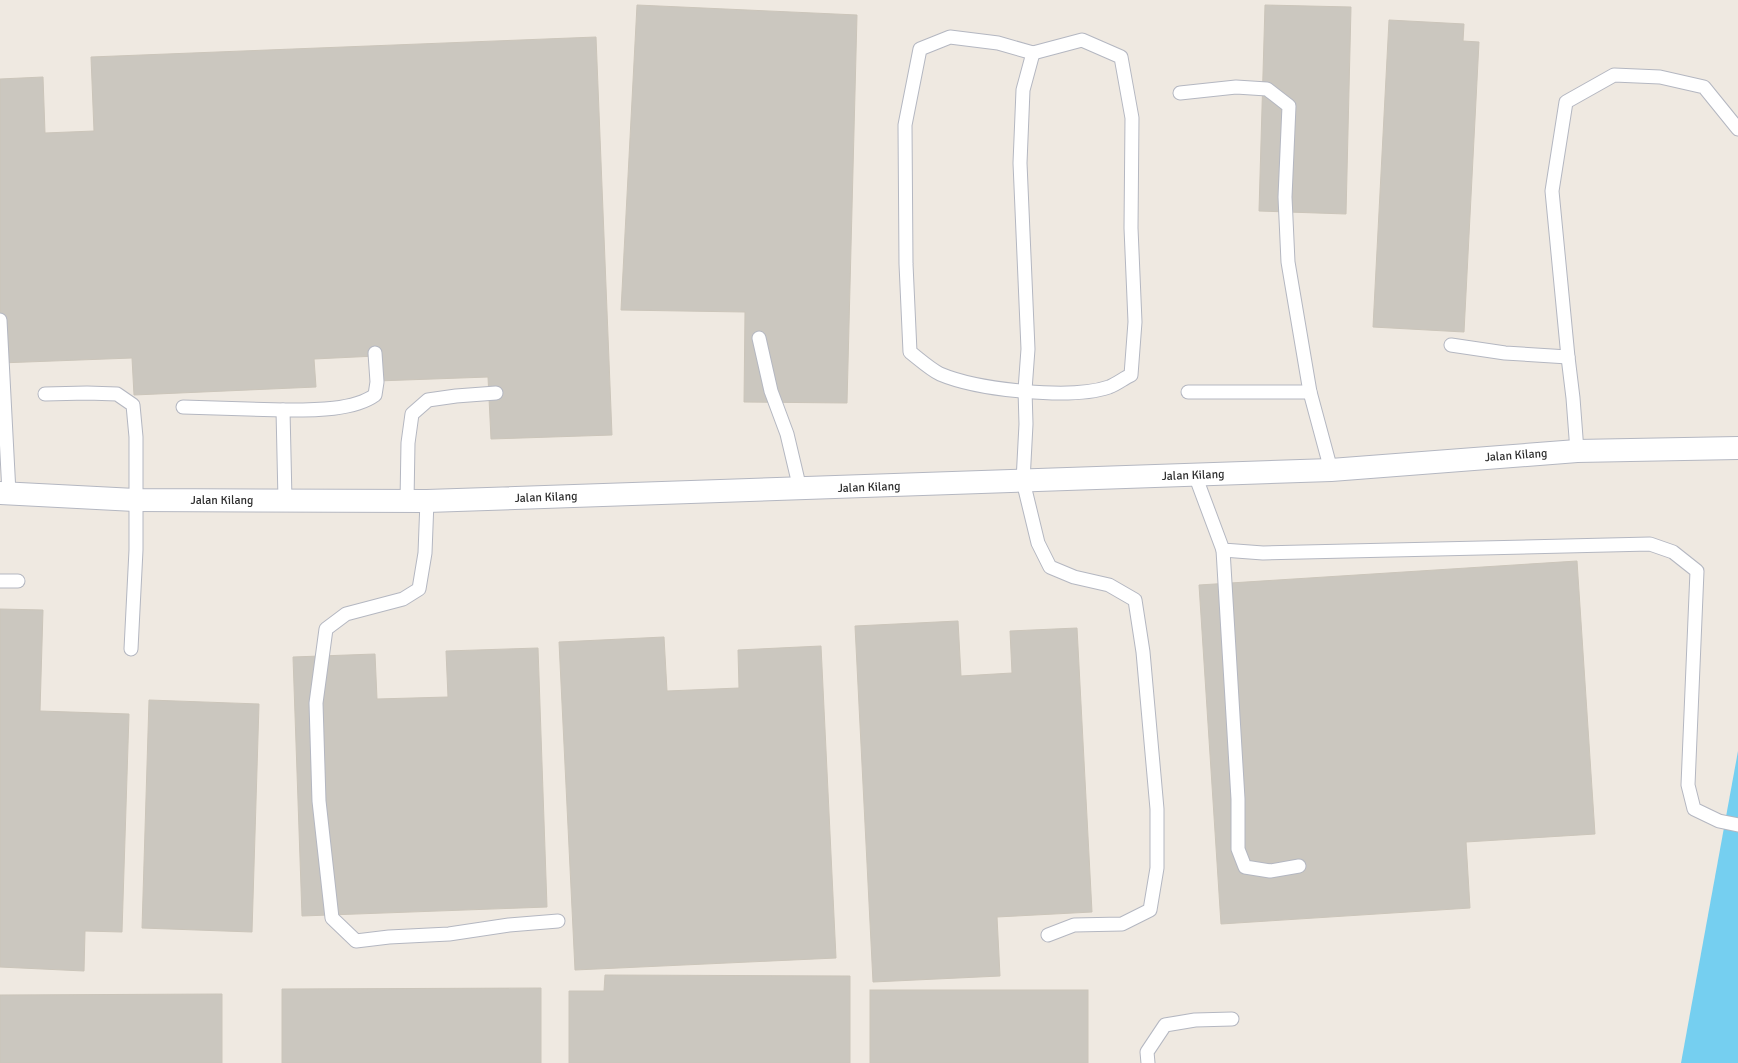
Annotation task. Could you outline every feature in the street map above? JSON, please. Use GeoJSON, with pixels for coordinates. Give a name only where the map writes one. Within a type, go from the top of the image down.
{"type":"FeatureCollection","features":[{"type":"Feature","properties":{"kind":"street","name":"Jalan Kilang"},"geometry":{"type":"LineString","coordinates":[[5,493],[135,500],[417,501],[1331,470],[1577,451],[1738,448]]}},
{"type":"Feature","properties":{"kind":"lane"},"geometry":{"type":"LineString","coordinates":[[950,37],[998,43],[1033,53],[1082,40],[1121,57],[1132,118],[1131,228],[1135,322],[1131,374],[1110,386],[1080,392],[1050,393],[1025,390],[986,387],[939,373],[910,352],[906,264],[905,125],[920,49],[950,37]]}},
{"type":"Feature","properties":{"kind":"lane"},"geometry":{"type":"LineString","coordinates":[[1033,53],[1023,90],[1020,163],[1028,349],[1025,390],[1026,424],[1023,481],[1038,543],[1050,567],[1074,577],[1109,585],[1135,600],[1142,652],[1157,809],[1157,868],[1150,910],[1122,924],[1074,925],[1048,936]]}},
{"type":"Feature","properties":{"kind":"lane"},"geometry":{"type":"LineString","coordinates":[[1577,451],[1574,398],[1568,357],[1552,191],[1566,102],[1614,75],[1660,77],[1704,88],[1738,129]]}},
{"type":"Feature","properties":{"kind":"lane"},"geometry":{"type":"LineString","coordinates":[[1180,92],[1236,87],[1267,89],[1289,106],[1285,197],[1288,262],[1310,392],[1331,470]]}},
{"type":"Feature","properties":{"kind":"lane"},"geometry":{"type":"LineString","coordinates":[[0,320],[5,493]]}},
{"type":"Feature","properties":{"kind":"lane"},"geometry":{"type":"LineString","coordinates":[[759,338],[771,391],[787,434],[800,489]]}},
{"type":"Feature","properties":{"kind":"lane"},"geometry":{"type":"LineString","coordinates":[[1451,346],[1505,353],[1568,357]]}},
{"type":"Feature","properties":{"kind":"lane"},"geometry":{"type":"LineString","coordinates":[[183,408],[307,410],[341,407],[366,402],[375,395],[377,382],[375,353]]}},
{"type":"Feature","properties":{"kind":"lane"},"geometry":{"type":"LineString","coordinates":[[45,394],[87,392],[117,394],[133,405],[136,436],[136,550],[132,648]]}},
{"type":"Feature","properties":{"kind":"lane"},"geometry":{"type":"LineString","coordinates":[[1188,392],[1310,392]]}},
{"type":"Feature","properties":{"kind":"lane"},"geometry":{"type":"LineString","coordinates":[[496,393],[428,400],[412,414],[408,443],[425,553],[419,589],[403,599],[346,614],[326,629],[316,703],[318,801],[332,918],[356,942],[389,937],[449,934],[509,925],[558,921]]}},
{"type":"Feature","properties":{"kind":"lane"},"geometry":{"type":"LineString","coordinates":[[283,410],[285,500]]}},
{"type":"Feature","properties":{"kind":"lane"},"geometry":{"type":"LineString","coordinates":[[1195,475],[1223,550],[1238,799],[1238,849],[1246,867],[1270,871],[1299,866]]}},
{"type":"Feature","properties":{"kind":"lane"},"geometry":{"type":"LineString","coordinates":[[1223,550],[1263,553],[1650,544],[1673,552],[1697,572],[1688,785],[1694,809],[1719,821],[1738,825]]}},
{"type":"Feature","properties":{"kind":"lane"},"geometry":{"type":"LineString","coordinates":[[0,581],[18,581]]}},
{"type":"Feature","properties":{"kind":"lane"},"geometry":{"type":"LineString","coordinates":[[1148,1063],[1147,1052],[1165,1025],[1195,1020],[1232,1019]]}},
{"type":"Feature","properties":{"kind":"water"},"geometry":{"type":"Polygon","coordinates":[[[1738,751],[1738,1063],[1681,1063],[1738,751]]]}},
{"type":"Feature","properties":{"kind":"building"},"geometry":{"type":"Polygon","coordinates":[[[637,5],[857,15],[847,403],[744,402],[745,312],[621,310],[637,5]]]}},
{"type":"Feature","properties":{"kind":"building"},"geometry":{"type":"Polygon","coordinates":[[[1265,5],[1351,7],[1346,214],[1259,211],[1265,5]]]}},
{"type":"Feature","properties":{"kind":"building"},"geometry":{"type":"Polygon","coordinates":[[[1389,20],[1464,24],[1463,41],[1479,42],[1464,332],[1373,327],[1389,20]]]}},
{"type":"Feature","properties":{"kind":"building"},"geometry":{"type":"Polygon","coordinates":[[[596,37],[612,435],[491,439],[488,377],[377,381],[376,356],[314,359],[316,387],[134,395],[132,358],[0,363],[0,79],[43,77],[45,133],[94,131],[91,57],[596,37]]]}},
{"type":"Feature","properties":{"kind":"building"},"geometry":{"type":"Polygon","coordinates":[[[1577,561],[1595,834],[1466,842],[1470,908],[1221,924],[1199,585],[1577,561]]]}},
{"type":"Feature","properties":{"kind":"building"},"geometry":{"type":"Polygon","coordinates":[[[0,609],[43,610],[40,711],[129,714],[122,932],[85,931],[84,971],[0,967],[0,609]]]}},
{"type":"Feature","properties":{"kind":"building"},"geometry":{"type":"Polygon","coordinates":[[[958,621],[961,676],[1012,673],[1010,631],[1077,628],[1092,912],[997,917],[1000,976],[873,982],[855,626],[958,621]]]}},
{"type":"Feature","properties":{"kind":"building"},"geometry":{"type":"Polygon","coordinates":[[[664,637],[667,691],[739,688],[738,650],[821,646],[836,958],[575,970],[559,642],[664,637]]]}},
{"type":"Feature","properties":{"kind":"building"},"geometry":{"type":"Polygon","coordinates":[[[538,648],[547,907],[302,916],[293,657],[375,654],[377,699],[448,697],[446,651],[538,648]]]}},
{"type":"Feature","properties":{"kind":"building"},"geometry":{"type":"Polygon","coordinates":[[[149,700],[259,704],[252,932],[142,928],[149,700]]]}},
{"type":"Feature","properties":{"kind":"building"},"geometry":{"type":"Polygon","coordinates":[[[605,975],[850,976],[850,1063],[569,1063],[569,991],[604,991],[605,975]]]}},
{"type":"Feature","properties":{"kind":"building"},"geometry":{"type":"Polygon","coordinates":[[[541,988],[541,1063],[282,1063],[282,989],[541,988]]]}},
{"type":"Feature","properties":{"kind":"building"},"geometry":{"type":"Polygon","coordinates":[[[870,990],[1088,990],[1088,1063],[870,1063],[870,990]]]}},
{"type":"Feature","properties":{"kind":"building"},"geometry":{"type":"Polygon","coordinates":[[[222,994],[222,1063],[0,1063],[0,995],[222,994]]]}}]}
